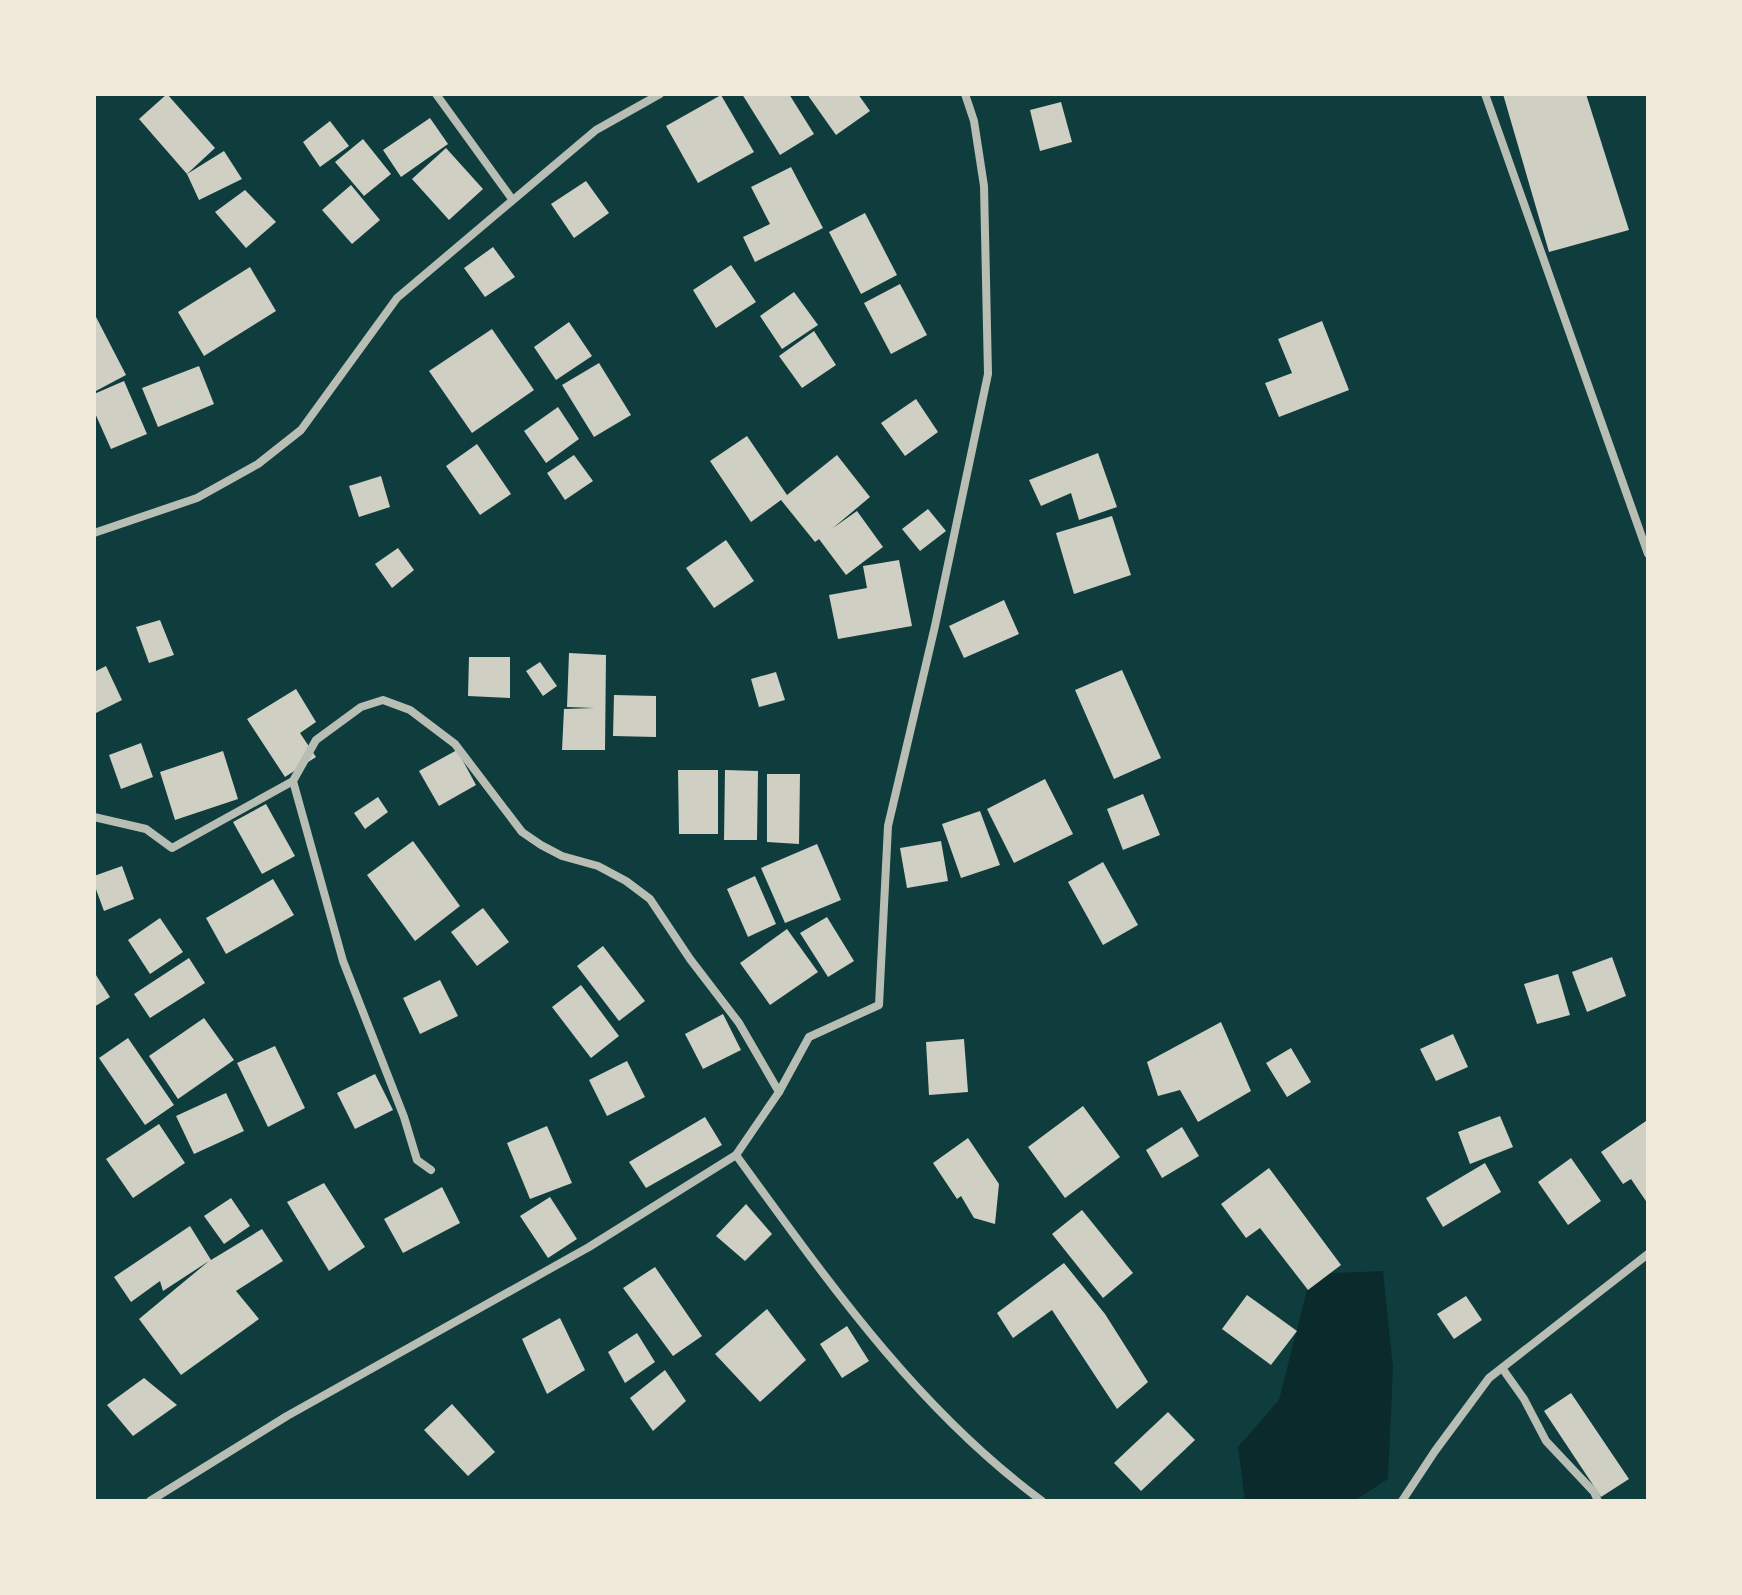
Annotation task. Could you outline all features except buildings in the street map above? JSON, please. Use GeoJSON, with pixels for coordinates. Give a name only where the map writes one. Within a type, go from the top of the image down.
{"type":"FeatureCollection","features":[{"type":"Feature","properties":{"kind":"street"},"geometry":{"type":"LineString","coordinates":[[436,94],[512,199]]}},
{"type":"Feature","properties":{"kind":"street"},"geometry":{"type":"LineString","coordinates":[[94,533],[197,498],[258,464],[301,430],[397,298],[596,130],[660,94]]}},
{"type":"Feature","properties":{"kind":"street"},"geometry":{"type":"LineString","coordinates":[[150,1501],[287,1416],[589,1247],[736,1155],[779,1092],[809,1037],[879,1005],[888,826],[935,626],[988,374],[984,186],[974,121],[965,94]]}},
{"type":"Feature","properties":{"kind":"street"},"geometry":{"type":"LineString","coordinates":[[1485,94],[1527,220],[1648,554]]}},
{"type":"Feature","properties":{"kind":"street"},"geometry":{"type":"LineString","coordinates":[[94,817],[146,829],[172,848],[293,781],[316,740],[361,707],[383,700],[410,710],[455,744],[522,832],[562,856],[598,866],[650,899],[690,959],[739,1023],[779,1092]]}},
{"type":"Feature","properties":{"kind":"street"},"geometry":{"type":"LineString","coordinates":[[293,781],[343,961],[404,1117],[417,1160],[431,1170]]}},
{"type":"Feature","properties":{"kind":"street"},"geometry":{"type":"LineString","coordinates":[[736,1155],[834,1291],[920,1393],[1042,1501]]}},
{"type":"Feature","properties":{"kind":"street"},"geometry":{"type":"LineString","coordinates":[[1402,1501],[1489,1378],[1648,1254]]}},
{"type":"Feature","properties":{"kind":"street"},"geometry":{"type":"LineString","coordinates":[[1502,1368],[1524,1399],[1546,1441],[1594,1492],[1598,1501]]}},
{"type":"Feature","properties":{"kind":"water"},"geometry":{"type":"Polygon","coordinates":[[[1383,1271],[1393,1368],[1388,1479],[1354,1501],[1245,1501],[1238,1447],[1279,1400],[1311,1274],[1383,1271]]]}}]}
